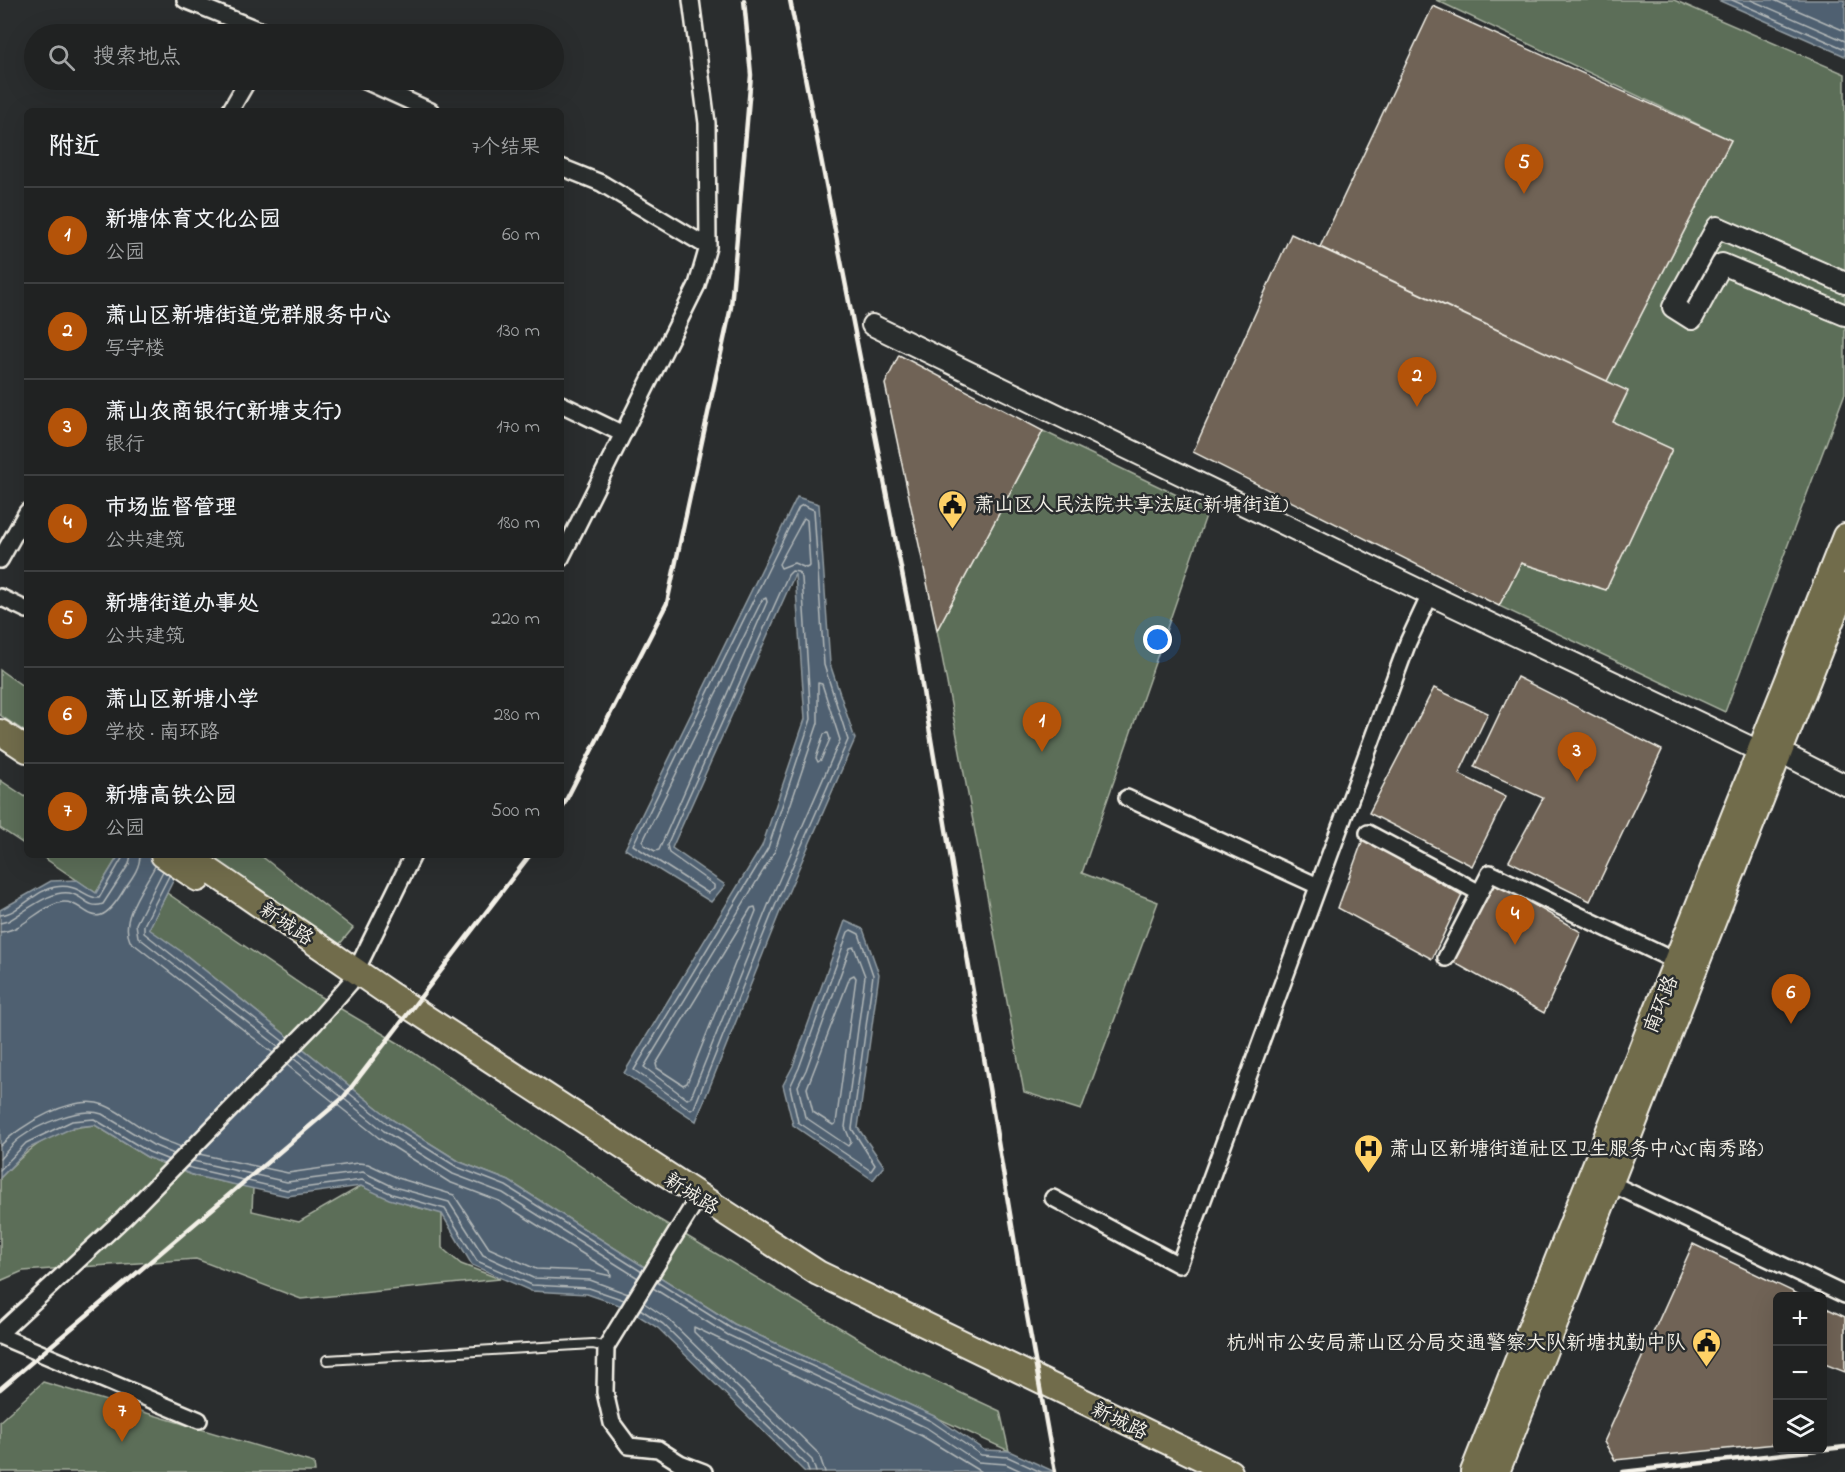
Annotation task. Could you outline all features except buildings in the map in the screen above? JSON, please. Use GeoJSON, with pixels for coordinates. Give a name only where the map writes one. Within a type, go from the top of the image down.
{"type":"FeatureCollection","features":[{"type":"Feature","properties":{"kind":"main road","name":"南环路"},"geometry":{"type":"LineString","coordinates":[[1497,1472],[1610,1183],[1769,751],[1845,536]]}},
{"type":"Feature","properties":{"kind":"main road","name":"南环路"},"geometry":{"type":"LineString","coordinates":[[1473,1472],[1677,962],[1769,751],[1845,586]]}},
{"type":"Feature","properties":{"kind":"main road"},"geometry":{"type":"LineString","coordinates":[[0,732],[24,748]]}},
{"type":"Feature","properties":{"kind":"main road"},"geometry":{"type":"LineString","coordinates":[[0,748],[24,764]]}},
{"type":"Feature","properties":{"kind":"main road","name":"新城路"},"geometry":{"type":"LineString","coordinates":[[168,858],[818,1273],[1230,1472]]}},
{"type":"Feature","properties":{"kind":"main road","name":"新城路"},"geometry":{"type":"LineString","coordinates":[[191,858],[353,977],[691,1209],[811,1285],[1198,1472]]}},
{"type":"Feature","properties":{"kind":"street"},"geometry":{"type":"LineString","coordinates":[[185,0],[244,24]]}},
{"type":"Feature","properties":{"kind":"street"},"geometry":{"type":"LineString","coordinates":[[564,552],[697,285],[708,247],[707,123],[691,0]]}},
{"type":"Feature","properties":{"kind":"street"},"geometry":{"type":"LineString","coordinates":[[232,108],[242,90]]}},
{"type":"Feature","properties":{"kind":"street"},"geometry":{"type":"LineString","coordinates":[[385,90],[424,108]]}},
{"type":"Feature","properties":{"kind":"street"},"geometry":{"type":"LineString","coordinates":[[564,168],[601,183],[708,247]]}},
{"type":"Feature","properties":{"kind":"street"},"geometry":{"type":"LineString","coordinates":[[1845,283],[1717,226],[1673,306],[1692,319],[1722,264],[1845,315]]}},
{"type":"Feature","properties":{"kind":"street"},"geometry":{"type":"LineString","coordinates":[[872,325],[1430,595],[1845,785]]}},
{"type":"Feature","properties":{"kind":"street"},"geometry":{"type":"LineString","coordinates":[[564,405],[622,434]]}},
{"type":"Feature","properties":{"kind":"street"},"geometry":{"type":"LineString","coordinates":[[0,560],[24,517]]}},
{"type":"Feature","properties":{"kind":"street"},"geometry":{"type":"LineString","coordinates":[[1053,1198],[1179,1265],[1408,642],[1430,595]]}},
{"type":"Feature","properties":{"kind":"street"},"geometry":{"type":"LineString","coordinates":[[0,597],[24,609]]}},
{"type":"Feature","properties":{"kind":"street"},"geometry":{"type":"LineString","coordinates":[[1127,798],[1318,886]]}},
{"type":"Feature","properties":{"kind":"street"},"geometry":{"type":"LineString","coordinates":[[1368,833],[1480,893]]}},
{"type":"Feature","properties":{"kind":"street"},"geometry":{"type":"LineString","coordinates":[[199,1420],[0,1335],[125,1217],[315,1023],[353,977],[412,858]]}},
{"type":"Feature","properties":{"kind":"street"},"geometry":{"type":"LineString","coordinates":[[1446,958],[1490,873],[1677,962]]}},
{"type":"Feature","properties":{"kind":"street"},"geometry":{"type":"LineString","coordinates":[[1610,1183],[1845,1295]]}},
{"type":"Feature","properties":{"kind":"street"},"geometry":{"type":"LineString","coordinates":[[691,1209],[606,1347],[605,1392],[612,1423],[629,1446],[658,1449],[673,1466],[704,1472]]}},
{"type":"Feature","properties":{"kind":"lane"},"geometry":{"type":"LineString","coordinates":[[327,1360],[593,1344],[606,1347]]}},
{"type":"Feature","properties":{"kind":"green space"},"geometry":{"type":"Polygon","coordinates":[[[1436,0],[1674,0],[1845,74],[1845,393],[1725,712],[1499,606],[1521,563],[1606,589],[1672,449],[1613,422],[1628,392],[1607,381],[1731,140],[1436,0]]]}},
{"type":"Feature","properties":{"kind":"green space"},"geometry":{"type":"Polygon","coordinates":[[[1043,431],[1208,510],[1082,873],[1158,902],[1081,1110],[1024,1092],[937,630],[1043,431]]]}},
{"type":"Feature","properties":{"kind":"green space"},"geometry":{"type":"Polygon","coordinates":[[[0,670],[24,687],[24,731],[0,715],[0,670]]]}},
{"type":"Feature","properties":{"kind":"green space"},"geometry":{"type":"Polygon","coordinates":[[[0,780],[24,796],[24,844],[0,828],[0,780]]]}},
{"type":"Feature","properties":{"kind":"green space"},"geometry":{"type":"Polygon","coordinates":[[[44,858],[117,858],[96,893],[44,858]]]}},
{"type":"Feature","properties":{"kind":"green space"},"geometry":{"type":"Polygon","coordinates":[[[213,858],[264,858],[353,928],[339,945],[213,858]]]}},
{"type":"Feature","properties":{"kind":"green space"},"geometry":{"type":"Polygon","coordinates":[[[167,893],[309,990],[405,1047],[660,1220],[909,1369],[1000,1411],[1009,1451],[734,1324],[509,1181],[460,1162],[391,1119],[182,952],[148,929],[167,893]]]}},
{"type":"Feature","properties":{"kind":"green space"},"geometry":{"type":"Polygon","coordinates":[[[95,1125],[147,1157],[195,1176],[253,1188],[252,1211],[299,1222],[361,1186],[415,1207],[442,1213],[442,1248],[461,1264],[500,1279],[301,1299],[196,1259],[23,1271],[0,1281],[0,1178],[21,1157],[42,1141],[66,1130],[95,1125]]]}},
{"type":"Feature","properties":{"kind":"green space"},"geometry":{"type":"Polygon","coordinates":[[[43,1382],[314,1463],[315,1472],[0,1472],[0,1421],[43,1382]]]}},
{"type":"Feature","properties":{"kind":"water"},"geometry":{"type":"Polygon","coordinates":[[[1718,0],[1845,0],[1845,56],[1718,0]]]}},
{"type":"Feature","properties":{"kind":"water"},"geometry":{"type":"Polygon","coordinates":[[[797,497],[819,504],[830,664],[855,739],[781,909],[696,1121],[624,1073],[762,846],[805,719],[795,574],[672,848],[725,885],[711,902],[625,849],[797,497]]]}},
{"type":"Feature","properties":{"kind":"water"},"geometry":{"type":"Polygon","coordinates":[[[117,858],[184,858],[149,929],[182,952],[391,1119],[460,1162],[509,1181],[734,1324],[934,1416],[984,1450],[1009,1451],[1055,1472],[805,1472],[658,1328],[625,1307],[587,1294],[531,1291],[472,1265],[442,1214],[389,1199],[361,1186],[287,1196],[195,1176],[147,1157],[95,1125],[74,1127],[29,1148],[0,1178],[0,910],[51,881],[77,880],[96,893],[117,858]]]}},
{"type":"Feature","properties":{"kind":"water"},"geometry":{"type":"Polygon","coordinates":[[[845,921],[863,929],[879,974],[858,1128],[884,1166],[873,1180],[793,1125],[783,1085],[793,1066],[845,921]]]}},
{"type":"Feature","properties":{"kind":"railway"},"geometry":{"type":"LineString","coordinates":[[564,804],[667,603],[731,307],[751,75],[744,0]]}},
{"type":"Feature","properties":{"kind":"railway"},"geometry":{"type":"LineString","coordinates":[[790,0],[911,619],[1055,1472]]}},
{"type":"Feature","properties":{"kind":"railway"},"geometry":{"type":"LineString","coordinates":[[0,1389],[343,1098],[528,858]]}},
{"type":"Feature","properties":{"kind":"railway"},"geometry":{"type":"LineString","coordinates":[[1623,1472],[1845,1447]]}},
{"type":"Feature","properties":{"kind":"place","name":"新塘街道办事处"},"geometry":{"type":"Point","coordinates":[1524,194]}},
{"type":"Feature","properties":{"kind":"place","name":"萧山区新塘街道党群服务中心"},"geometry":{"type":"Point","coordinates":[1417,407]}},
{"type":"Feature","properties":{"kind":"place","name":"萧山区人民法院共享法庭(新塘街道)"},"geometry":{"type":"Point","coordinates":[953,530]}},
{"type":"Feature","properties":{"kind":"place","name":"新塘体育文化公园"},"geometry":{"type":"Point","coordinates":[1042,752]}},
{"type":"Feature","properties":{"kind":"place","name":"萧山农商银行(新塘支行)"},"geometry":{"type":"Point","coordinates":[1577,782]}},
{"type":"Feature","properties":{"kind":"place","name":"市场监督管理"},"geometry":{"type":"Point","coordinates":[1515,945]}},
{"type":"Feature","properties":{"kind":"place","name":"萧山区新塘小学"},"geometry":{"type":"Point","coordinates":[1791,1024]}},
{"type":"Feature","properties":{"kind":"place","name":"萧山区新塘街道社区卫生服务中心(南秀路)"},"geometry":{"type":"Point","coordinates":[1368,1174]}},
{"type":"Feature","properties":{"kind":"place","name":"杭州市公安局萧山区分局交通警察大队新塘执勤中队"},"geometry":{"type":"Point","coordinates":[1707,1368]}},
{"type":"Feature","properties":{"kind":"place","name":"新塘高铁公园"},"geometry":{"type":"Point","coordinates":[122,1442]}}]}
